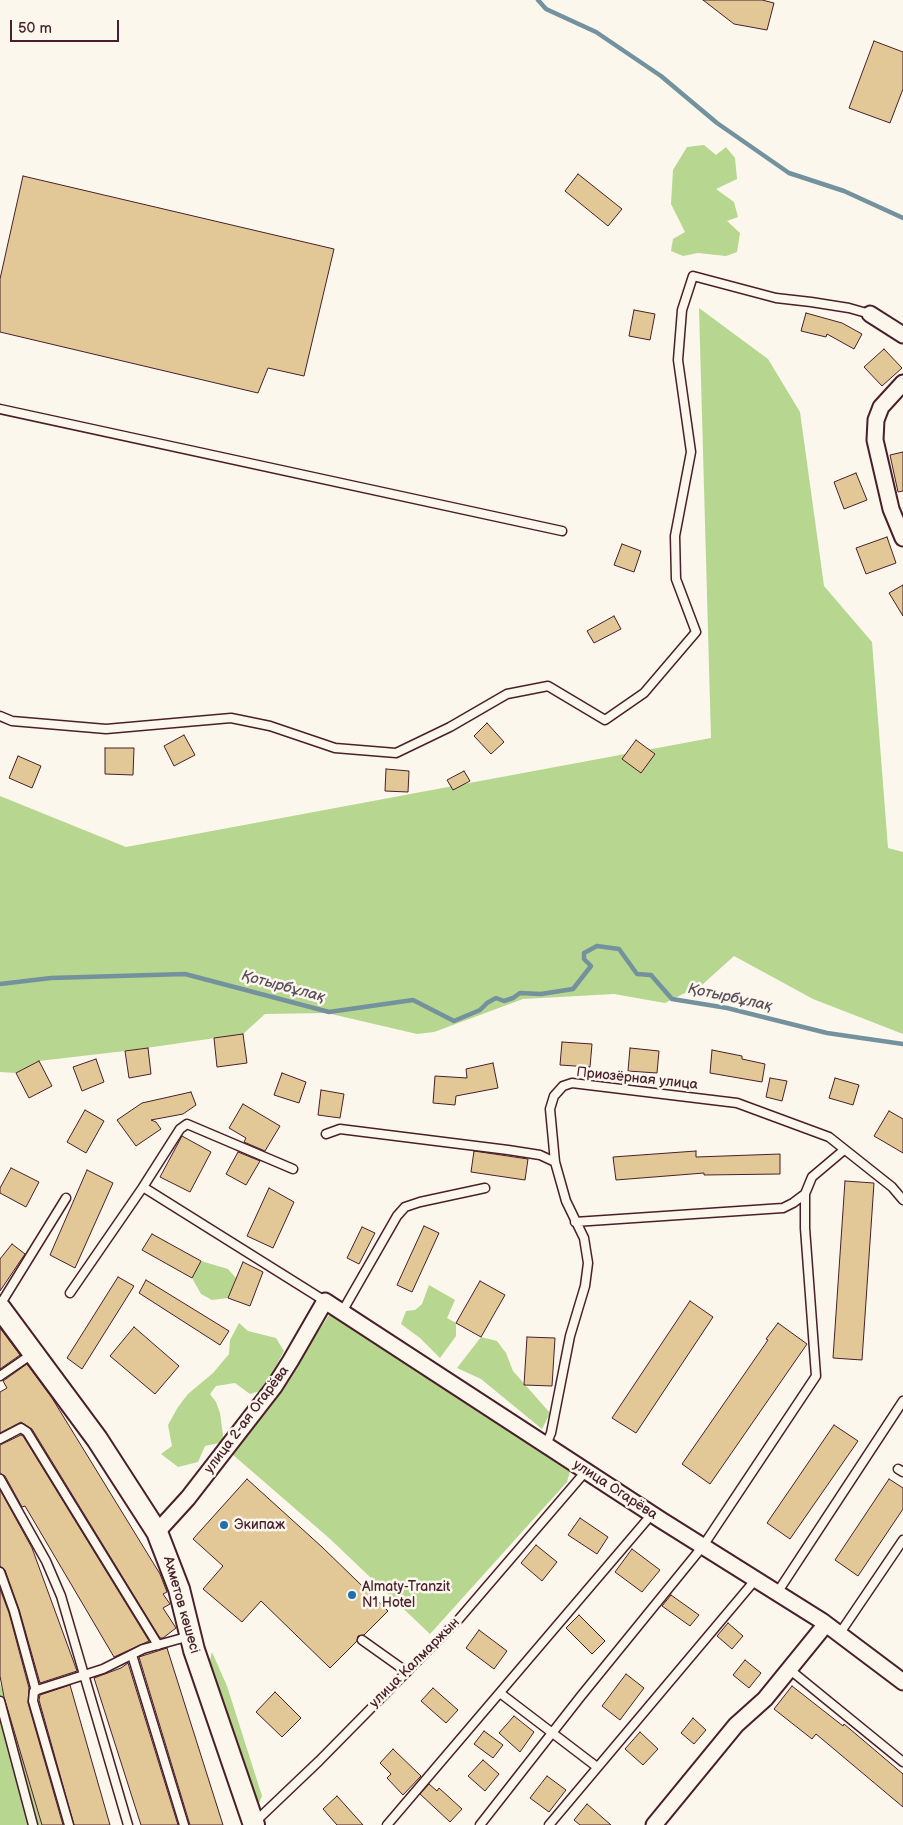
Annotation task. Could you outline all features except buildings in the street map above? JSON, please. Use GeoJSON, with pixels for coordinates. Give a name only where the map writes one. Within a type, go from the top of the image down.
{"type":"FeatureCollection","features":[{"type":"Feature","properties":{"kind":"main road","name":"Ахметов көшесі"},"geometry":{"type":"LineString","coordinates":[[0,1306],[97,1439],[158,1532],[179,1589],[194,1650],[253,1824]]}},
{"type":"Feature","properties":{"kind":"street"},"geometry":{"type":"LineString","coordinates":[[870,314],[903,335]]}},
{"type":"Feature","properties":{"kind":"street"},"geometry":{"type":"LineString","coordinates":[[903,383],[881,407],[876,420],[875,440],[891,509],[903,538]]}},
{"type":"Feature","properties":{"kind":"street","name":"улица Огарёва"},"geometry":{"type":"LineString","coordinates":[[325,1301],[652,1514],[840,1633],[903,1682]]}},
{"type":"Feature","properties":{"kind":"street","name":"улица 2-ая Огарёва"},"geometry":{"type":"LineString","coordinates":[[158,1532],[188,1498],[274,1387],[292,1360],[325,1301]]}},
{"type":"Feature","properties":{"kind":"street"},"geometry":{"type":"LineString","coordinates":[[654,1825],[736,1725],[765,1699],[826,1624]]}},
{"type":"Feature","properties":{"kind":"lane"},"geometry":{"type":"LineString","coordinates":[[0,716],[12,721],[106,729],[231,718],[270,726],[335,748],[396,753],[450,727],[507,694],[548,686],[606,720],[644,692],[696,632],[676,579],[675,536],[691,452],[678,360],[682,310],[693,276],[776,298],[849,308],[870,314]]}},
{"type":"Feature","properties":{"kind":"lane"},"geometry":{"type":"LineString","coordinates":[[0,408],[562,531]]}},
{"type":"Feature","properties":{"kind":"lane","name":"Приозёрная улица"},"geometry":{"type":"LineString","coordinates":[[546,1445],[551,1433],[570,1336],[585,1286],[588,1263],[584,1238],[566,1201],[555,1162],[550,1110],[554,1096],[563,1086],[572,1083],[737,1102],[829,1137],[892,1187],[903,1200]]}},
{"type":"Feature","properties":{"kind":"lane"},"geometry":{"type":"LineString","coordinates":[[70,1292],[143,1187],[180,1128],[187,1124],[293,1170]]}},
{"type":"Feature","properties":{"kind":"lane"},"geometry":{"type":"LineString","coordinates":[[326,1134],[340,1128],[540,1155],[555,1162]]}},
{"type":"Feature","properties":{"kind":"lane"},"geometry":{"type":"LineString","coordinates":[[480,1825],[702,1546],[816,1376],[805,1228],[805,1194],[812,1177],[844,1150]]}},
{"type":"Feature","properties":{"kind":"lane"},"geometry":{"type":"LineString","coordinates":[[143,1187],[325,1301]]}},
{"type":"Feature","properties":{"kind":"lane"},"geometry":{"type":"LineString","coordinates":[[342,1312],[397,1216],[406,1207],[420,1202],[485,1188]]}},
{"type":"Feature","properties":{"kind":"lane"},"geometry":{"type":"LineString","coordinates":[[575,1222],[783,1208],[793,1204],[805,1194]]}},
{"type":"Feature","properties":{"kind":"lane"},"geometry":{"type":"LineString","coordinates":[[0,1306],[66,1198]]}},
{"type":"Feature","properties":{"kind":"lane"},"geometry":{"type":"LineString","coordinates":[[0,1376],[34,1353]]}},
{"type":"Feature","properties":{"kind":"lane"},"geometry":{"type":"LineString","coordinates":[[778,1593],[903,1400]]}},
{"type":"Feature","properties":{"kind":"lane"},"geometry":{"type":"LineString","coordinates":[[0,1439],[21,1428],[27,1432],[158,1645]]}},
{"type":"Feature","properties":{"kind":"lane","name":"улица Калмаржын"},"geometry":{"type":"LineString","coordinates":[[253,1824],[459,1619],[586,1471]]}},
{"type":"Feature","properties":{"kind":"lane"},"geometry":{"type":"LineString","coordinates":[[0,1479],[54,1578],[68,1618],[128,1825]]}},
{"type":"Feature","properties":{"kind":"lane"},"geometry":{"type":"LineString","coordinates":[[387,1825],[652,1514]]}},
{"type":"Feature","properties":{"kind":"lane"},"geometry":{"type":"LineString","coordinates":[[840,1633],[903,1540]]}},
{"type":"Feature","properties":{"kind":"lane"},"geometry":{"type":"LineString","coordinates":[[0,1572],[14,1611],[36,1691]]}},
{"type":"Feature","properties":{"kind":"lane"},"geometry":{"type":"LineString","coordinates":[[550,1825],[756,1579]]}},
{"type":"Feature","properties":{"kind":"lane"},"geometry":{"type":"LineString","coordinates":[[69,1825],[32,1696],[36,1691],[103,1668],[143,1649],[190,1636]]}},
{"type":"Feature","properties":{"kind":"lane"},"geometry":{"type":"LineString","coordinates":[[362,1640],[407,1672]]}},
{"type":"Feature","properties":{"kind":"lane"},"geometry":{"type":"LineString","coordinates":[[132,1655],[184,1825]]}},
{"type":"Feature","properties":{"kind":"lane"},"geometry":{"type":"LineString","coordinates":[[789,1669],[903,1762]]}},
{"type":"Feature","properties":{"kind":"lane"},"geometry":{"type":"LineString","coordinates":[[500,1693],[597,1767]]}},
{"type":"Feature","properties":{"kind":"lane"},"geometry":{"type":"LineString","coordinates":[[0,1701],[33,1825]]}},
{"type":"Feature","properties":{"kind":"green space"},"geometry":{"type":"Polygon","coordinates":[[[704,145],[716,155],[726,147],[735,158],[737,179],[716,189],[734,202],[738,217],[727,221],[740,233],[737,252],[726,256],[698,253],[683,256],[671,251],[673,239],[685,232],[671,204],[673,170],[687,147],[704,145]]]}},
{"type":"Feature","properties":{"kind":"green space"},"geometry":{"type":"Polygon","coordinates":[[[699,308],[768,359],[800,412],[824,586],[872,642],[888,848],[903,852],[903,1034],[813,999],[734,956],[703,984],[665,1003],[614,994],[523,999],[434,1032],[417,1034],[327,1013],[265,1014],[243,1034],[39,1061],[16,1073],[0,1072],[0,796],[126,847],[711,738],[699,308]]]}},
{"type":"Feature","properties":{"kind":"green space"},"geometry":{"type":"Polygon","coordinates":[[[201,1261],[228,1269],[236,1278],[228,1298],[212,1300],[201,1294],[192,1278],[201,1261]]]}},
{"type":"Feature","properties":{"kind":"green space"},"geometry":{"type":"Polygon","coordinates":[[[429,1285],[455,1300],[447,1318],[456,1323],[456,1336],[440,1358],[420,1338],[401,1324],[406,1311],[415,1310],[422,1304],[429,1285]]]}},
{"type":"Feature","properties":{"kind":"green space"},"geometry":{"type":"Polygon","coordinates":[[[331,1312],[570,1471],[567,1482],[430,1634],[329,1538],[232,1454],[287,1379],[331,1312]]]}},
{"type":"Feature","properties":{"kind":"green space"},"geometry":{"type":"Polygon","coordinates":[[[239,1323],[248,1331],[276,1338],[284,1351],[263,1390],[250,1394],[235,1383],[216,1386],[210,1394],[216,1402],[220,1413],[224,1442],[205,1446],[198,1462],[178,1467],[161,1454],[172,1446],[168,1425],[188,1394],[213,1373],[229,1354],[230,1340],[239,1323]]]}},
{"type":"Feature","properties":{"kind":"green space"},"geometry":{"type":"Polygon","coordinates":[[[481,1337],[497,1341],[506,1353],[513,1371],[550,1413],[542,1429],[481,1379],[457,1368],[481,1337]]]}},
{"type":"Feature","properties":{"kind":"green space"},"geometry":{"type":"Polygon","coordinates":[[[212,1652],[227,1686],[262,1796],[254,1814],[210,1660],[212,1652]]]}},
{"type":"Feature","properties":{"kind":"green space"},"geometry":{"type":"Polygon","coordinates":[[[0,1683],[5,1701],[42,1825],[0,1825],[0,1683]]]}},
{"type":"Feature","properties":{"kind":"waterway"},"geometry":{"type":"LineString","coordinates":[[538,0],[546,9],[596,32],[661,76],[717,123],[789,173],[844,191],[903,218]]}},
{"type":"Feature","properties":{"kind":"waterway","name":"Қотырбұлақ"},"geometry":{"type":"LineString","coordinates":[[0,984],[51,978],[185,974],[329,1012],[413,1000],[454,1021],[480,1010],[496,998],[504,1001],[520,993],[541,994],[573,989],[591,966],[584,959],[584,953],[597,946],[619,949],[637,974],[651,975],[672,999],[727,1008],[827,1033],[903,1044]]}},
{"type":"Feature","properties":{"kind":"place","name":"Экипаж"},"geometry":{"type":"Point","coordinates":[224,1525]}},
{"type":"Feature","properties":{"kind":"place","name":"Almaty-Tranzit N1 Hotel"},"geometry":{"type":"Point","coordinates":[352,1595]}}]}
